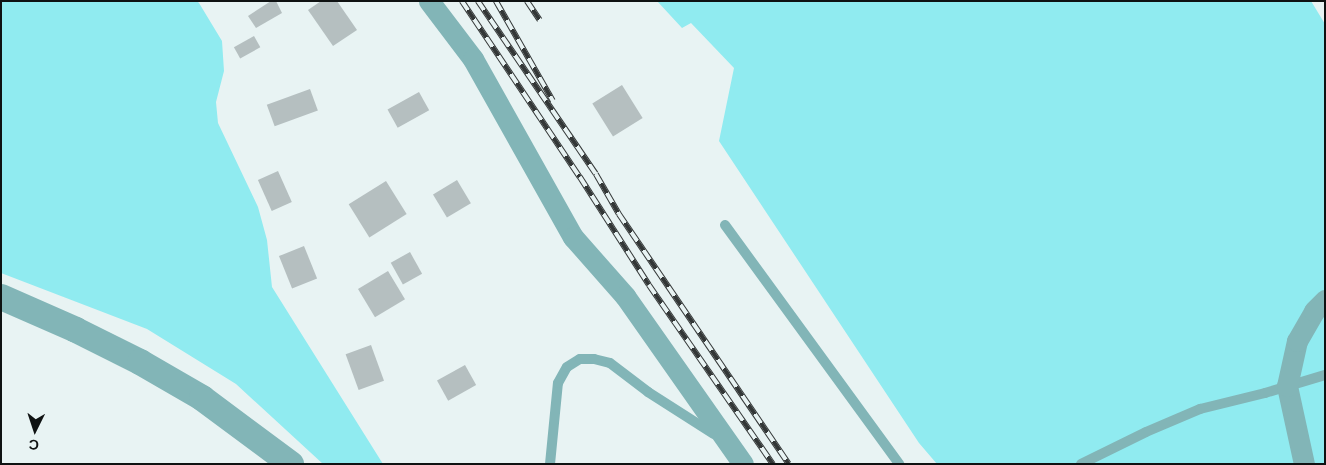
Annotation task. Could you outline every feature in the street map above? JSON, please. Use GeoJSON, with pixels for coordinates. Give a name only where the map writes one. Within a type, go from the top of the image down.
{"type":"FeatureCollection","features":[{"type":"Feature","properties":{"kind":"street"},"geometry":{"type":"LineString","coordinates":[[429,1],[473,59],[573,237],[625,296],[743,464]]}},
{"type":"Feature","properties":{"kind":"street"},"geometry":{"type":"LineString","coordinates":[[1,297],[76,330],[140,362],[202,398],[291,464]]}},
{"type":"Feature","properties":{"kind":"street"},"geometry":{"type":"LineString","coordinates":[[1304,464],[1287,386],[1297,341],[1314,311],[1325,300]]}},
{"type":"Feature","properties":{"kind":"lane"},"geometry":{"type":"LineString","coordinates":[[725,225],[899,464]]}},
{"type":"Feature","properties":{"kind":"lane"},"geometry":{"type":"LineString","coordinates":[[550,464],[558,383],[567,368],[580,359],[594,359],[610,363],[648,392],[727,442]]}},
{"type":"Feature","properties":{"kind":"lane"},"geometry":{"type":"LineString","coordinates":[[1081,464],[1146,432],[1200,409],[1325,375]]}},
{"type":"Feature","properties":{"kind":"shaded area"},"geometry":{"type":"Polygon","coordinates":[[[1,1],[197,1],[199,3],[222,41],[224,71],[216,102],[218,123],[258,207],[267,240],[272,287],[383,464],[323,464],[236,384],[147,329],[1,273],[1,1]]]}},
{"type":"Feature","properties":{"kind":"shaded area"},"geometry":{"type":"Polygon","coordinates":[[[657,1],[1311,1],[1325,24],[1325,464],[937,464],[919,443],[719,141],[734,68],[691,23],[682,28],[657,1]]]}},
{"type":"Feature","properties":{"kind":"building"},"geometry":{"type":"Polygon","coordinates":[[[271,1],[276,1],[282,13],[256,28],[248,16],[271,1]]]}},
{"type":"Feature","properties":{"kind":"building"},"geometry":{"type":"Polygon","coordinates":[[[321,1],[337,1],[357,30],[333,46],[308,10],[321,1]]]}},
{"type":"Feature","properties":{"kind":"building"},"geometry":{"type":"Polygon","coordinates":[[[254,36],[260,47],[240,59],[234,47],[254,36]]]}},
{"type":"Feature","properties":{"kind":"building"},"geometry":{"type":"Polygon","coordinates":[[[622,85],[643,118],[613,137],[592,104],[622,85]]]}},
{"type":"Feature","properties":{"kind":"building"},"geometry":{"type":"Polygon","coordinates":[[[310,89],[318,111],[275,126],[267,105],[310,89]]]}},
{"type":"Feature","properties":{"kind":"building"},"geometry":{"type":"Polygon","coordinates":[[[419,92],[429,110],[398,128],[388,109],[419,92]]]}},
{"type":"Feature","properties":{"kind":"building"},"geometry":{"type":"Polygon","coordinates":[[[278,171],[292,202],[272,211],[258,180],[278,171]]]}},
{"type":"Feature","properties":{"kind":"building"},"geometry":{"type":"Polygon","coordinates":[[[457,180],[471,203],[447,218],[433,194],[457,180]]]}},
{"type":"Feature","properties":{"kind":"building"},"geometry":{"type":"Polygon","coordinates":[[[386,181],[407,214],[369,237],[349,204],[386,181]]]}},
{"type":"Feature","properties":{"kind":"building"},"geometry":{"type":"Polygon","coordinates":[[[304,246],[317,278],[292,289],[279,256],[304,246]]]}},
{"type":"Feature","properties":{"kind":"building"},"geometry":{"type":"Polygon","coordinates":[[[410,252],[422,274],[403,285],[391,263],[410,252]]]}},
{"type":"Feature","properties":{"kind":"building"},"geometry":{"type":"Polygon","coordinates":[[[388,271],[405,299],[375,317],[358,289],[388,271]]]}},
{"type":"Feature","properties":{"kind":"building"},"geometry":{"type":"Polygon","coordinates":[[[371,345],[384,381],[359,390],[346,354],[371,345]]]}},
{"type":"Feature","properties":{"kind":"building"},"geometry":{"type":"Polygon","coordinates":[[[465,365],[476,385],[448,401],[437,381],[465,365]]]}},
{"type":"Feature","properties":{"kind":"railway"},"geometry":{"type":"LineString","coordinates":[[462,1],[580,177],[649,285],[773,464]]}},
{"type":"Feature","properties":{"kind":"railway"},"geometry":{"type":"LineString","coordinates":[[478,1],[596,174],[619,214],[789,464]]}},
{"type":"Feature","properties":{"kind":"railway"},"geometry":{"type":"LineString","coordinates":[[496,1],[553,101]]}},
{"type":"Feature","properties":{"kind":"railway"},"geometry":{"type":"LineString","coordinates":[[527,1],[540,20]]}}]}
